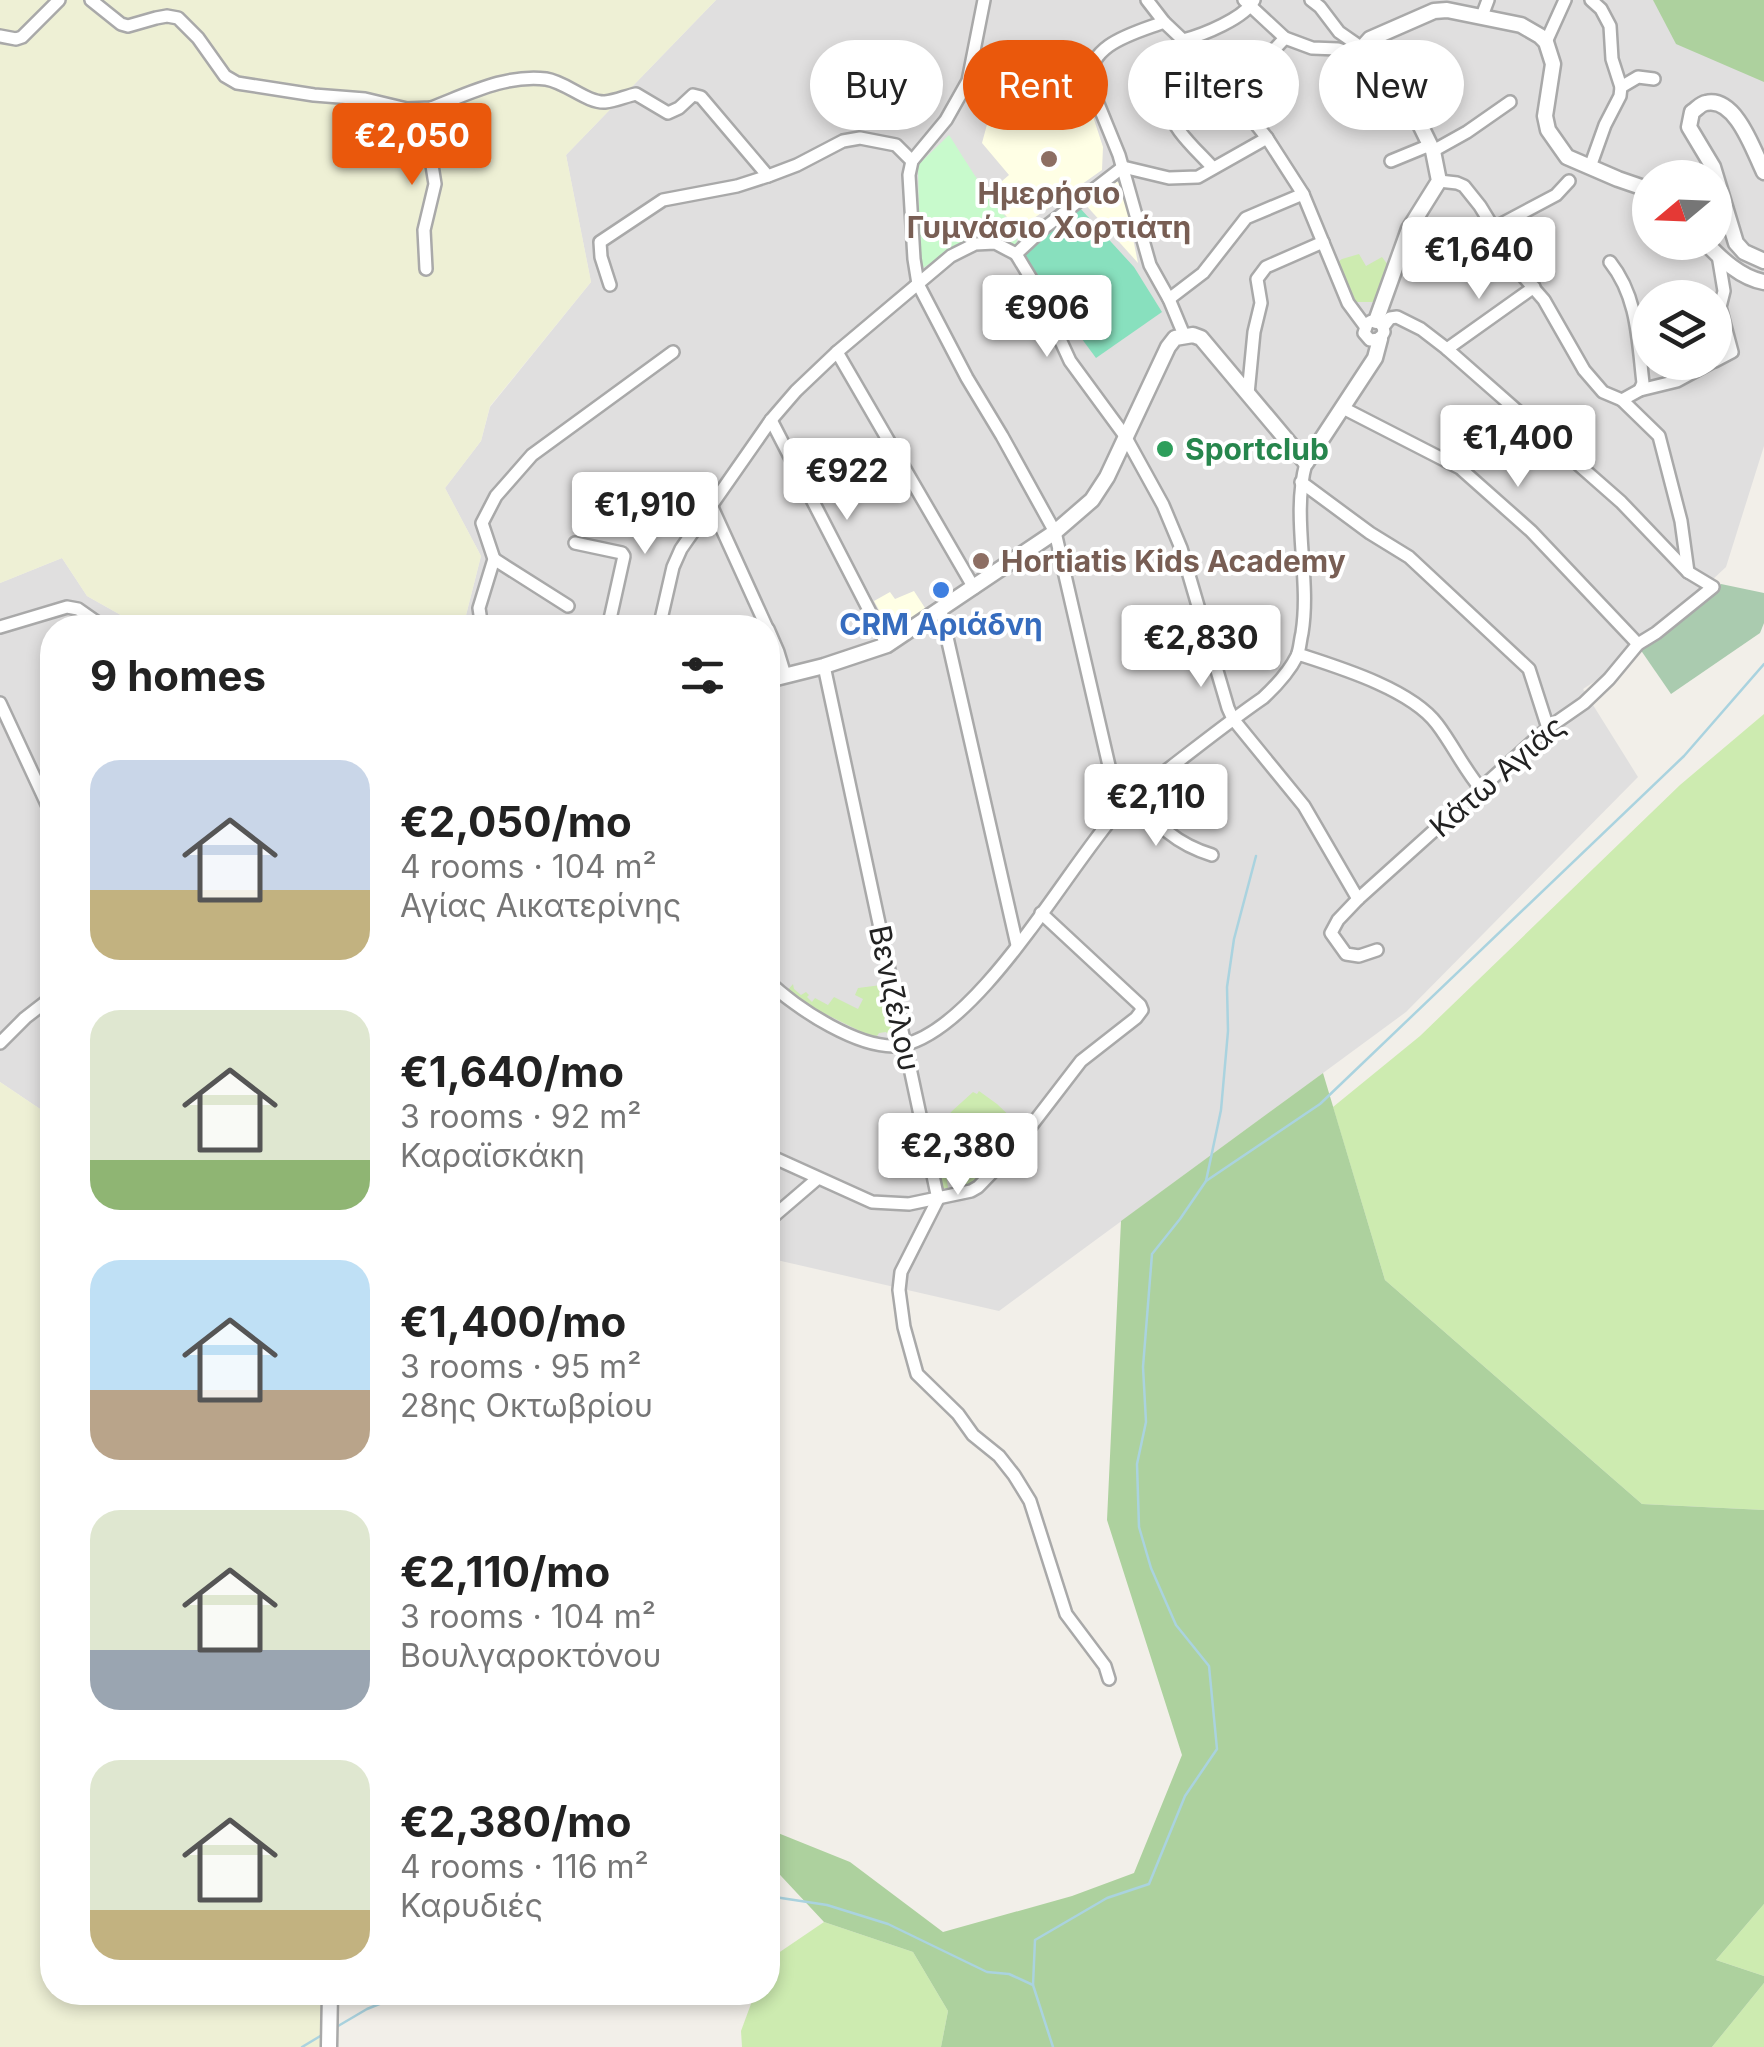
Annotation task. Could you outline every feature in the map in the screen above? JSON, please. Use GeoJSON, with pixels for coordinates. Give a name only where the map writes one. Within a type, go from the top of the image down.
{"type":"FeatureCollection","features":[{"type":"Feature","properties":{"kind":"street"},"geometry":{"type":"LineString","coordinates":[[0,36],[16,39],[28,32],[59,0]]}},
{"type":"Feature","properties":{"kind":"street"},"geometry":{"type":"LineString","coordinates":[[91,0],[128,26],[167,16],[178,18],[225,76],[236,83],[365,99],[407,109],[431,108],[515,79],[557,81],[604,102],[636,94],[668,113],[698,95],[768,176]]}},
{"type":"Feature","properties":{"kind":"street"},"geometry":{"type":"LineString","coordinates":[[984,0],[968,81],[946,120],[912,161],[909,176],[918,284],[966,378],[1055,532],[1119,809]]}},
{"type":"Feature","properties":{"kind":"street"},"geometry":{"type":"LineString","coordinates":[[1148,0],[1184,40],[1218,26],[1249,2],[1285,38],[1319,48]]}},
{"type":"Feature","properties":{"kind":"street"},"geometry":{"type":"LineString","coordinates":[[1311,0],[1349,40]]}},
{"type":"Feature","properties":{"kind":"street"},"geometry":{"type":"LineString","coordinates":[[1482,16],[1488,0]]}},
{"type":"Feature","properties":{"kind":"street"},"geometry":{"type":"LineString","coordinates":[[1546,42],[1565,0]]}},
{"type":"Feature","properties":{"kind":"street"},"geometry":{"type":"LineString","coordinates":[[1590,166],[1621,88],[1612,59],[1610,26],[1591,0]]}},
{"type":"Feature","properties":{"kind":"street"},"geometry":{"type":"LineString","coordinates":[[1369,40],[1434,10],[1521,24],[1546,42],[1553,64],[1545,116],[1548,130],[1568,157],[1632,184]]}},
{"type":"Feature","properties":{"kind":"street"},"geometry":{"type":"LineString","coordinates":[[1108,47],[1164,22]]}},
{"type":"Feature","properties":{"kind":"street"},"geometry":{"type":"LineString","coordinates":[[1621,88],[1638,77],[1654,78]]}},
{"type":"Feature","properties":{"kind":"street"},"geometry":{"type":"LineString","coordinates":[[1392,161],[1468,132],[1510,102]]}},
{"type":"Feature","properties":{"kind":"street"},"geometry":{"type":"LineString","coordinates":[[1764,172],[1739,120],[1731,112],[1705,103],[1692,112],[1689,127],[1713,167],[1736,243],[1744,252],[1764,261]]}},
{"type":"Feature","properties":{"kind":"street"},"geometry":{"type":"LineString","coordinates":[[426,270],[424,230],[435,184],[430,153],[431,108]]}},
{"type":"Feature","properties":{"kind":"street"},"geometry":{"type":"LineString","coordinates":[[1108,130],[1150,265],[1184,335]]}},
{"type":"Feature","properties":{"kind":"street"},"geometry":{"type":"LineString","coordinates":[[1180,130],[1213,168]]}},
{"type":"Feature","properties":{"kind":"street"},"geometry":{"type":"LineString","coordinates":[[1261,130],[1303,194],[1348,303],[1376,328]]}},
{"type":"Feature","properties":{"kind":"street"},"geometry":{"type":"LineString","coordinates":[[780,991],[806,1014],[880,1044],[905,1044],[928,1034],[959,1012],[983,987],[1119,809],[1278,684],[1298,654],[1304,618],[1301,482],[1306,462],[1375,358],[1376,328],[1409,229],[1439,182],[1432,148],[1423,130]]}},
{"type":"Feature","properties":{"kind":"street"},"geometry":{"type":"LineString","coordinates":[[610,285],[600,257],[600,242],[663,200],[737,186],[797,165],[843,141],[860,138],[896,145],[912,161]]}},
{"type":"Feature","properties":{"kind":"street"},"geometry":{"type":"LineString","coordinates":[[1122,167],[1170,178],[1198,177],[1267,138]]}},
{"type":"Feature","properties":{"kind":"street"},"geometry":{"type":"LineString","coordinates":[[1016,254],[1122,167]]}},
{"type":"Feature","properties":{"kind":"street"},"geometry":{"type":"LineString","coordinates":[[1492,229],[1556,196],[1569,181]]}},
{"type":"Feature","properties":{"kind":"street"},"geometry":{"type":"LineString","coordinates":[[1439,182],[1464,186],[1522,276],[1544,300],[1584,370],[1603,392],[1622,400],[1648,423],[1661,440],[1685,540],[1688,572]]}},
{"type":"Feature","properties":{"kind":"street"},"geometry":{"type":"LineString","coordinates":[[1169,300],[1204,273],[1246,218],[1303,194]]}},
{"type":"Feature","properties":{"kind":"street"},"geometry":{"type":"LineString","coordinates":[[662,615],[680,550],[771,420],[796,391],[951,256],[974,244],[995,242],[1016,254],[1070,361],[1125,436],[1163,505],[1233,719],[1304,806],[1358,899]]}},
{"type":"Feature","properties":{"kind":"street"},"geometry":{"type":"LineString","coordinates":[[1248,394],[1261,303],[1257,278],[1266,267],[1323,242]]}},
{"type":"Feature","properties":{"kind":"street"},"geometry":{"type":"LineString","coordinates":[[1725,260],[1764,282]]}},
{"type":"Feature","properties":{"kind":"street"},"geometry":{"type":"LineString","coordinates":[[1610,262],[1634,310],[1643,383],[1640,390]]}},
{"type":"Feature","properties":{"kind":"street"},"geometry":{"type":"LineString","coordinates":[[1447,350],[1534,288]]}},
{"type":"Feature","properties":{"kind":"street"},"geometry":{"type":"LineString","coordinates":[[1376,328],[1396,316],[1421,329],[1622,502],[1688,572]]}},
{"type":"Feature","properties":{"kind":"street"},"geometry":{"type":"LineString","coordinates":[[780,676],[887,645],[1055,532],[1092,500],[1107,477],[1175,338],[1201,338],[1306,462]]}},
{"type":"Feature","properties":{"kind":"street"},"geometry":{"type":"LineString","coordinates":[[479,615],[478,608],[494,559],[482,523],[496,496],[532,455],[674,352]]}},
{"type":"Feature","properties":{"kind":"street"},"geometry":{"type":"LineString","coordinates":[[837,352],[974,588]]}},
{"type":"Feature","properties":{"kind":"street"},"geometry":{"type":"LineString","coordinates":[[1622,400],[1640,390],[1679,380]]}},
{"type":"Feature","properties":{"kind":"street"},"geometry":{"type":"LineString","coordinates":[[1343,408],[1460,468],[1531,531],[1638,644]]}},
{"type":"Feature","properties":{"kind":"street"},"geometry":{"type":"LineString","coordinates":[[771,420],[887,645]]}},
{"type":"Feature","properties":{"kind":"street"},"geometry":{"type":"LineString","coordinates":[[1301,482],[1344,516],[1409,557],[1529,669],[1548,728]]}},
{"type":"Feature","properties":{"kind":"street"},"geometry":{"type":"LineString","coordinates":[[710,506],[761,615]]}},
{"type":"Feature","properties":{"kind":"street"},"geometry":{"type":"LineString","coordinates":[[575,542],[624,556],[611,615]]}},
{"type":"Feature","properties":{"kind":"street"},"geometry":{"type":"LineString","coordinates":[[494,559],[568,606]]}},
{"type":"Feature","properties":{"kind":"street","name":"Κάτω Αγιάς"},"geometry":{"type":"LineString","coordinates":[[1377,950],[1360,956],[1346,954],[1331,933],[1338,920],[1548,728],[1596,691],[1638,644],[1713,587],[1688,572]]}},
{"type":"Feature","properties":{"kind":"street"},"geometry":{"type":"LineString","coordinates":[[40,615],[67,607],[87,615]]}},
{"type":"Feature","properties":{"kind":"street"},"geometry":{"type":"LineString","coordinates":[[941,611],[1017,945]]}},
{"type":"Feature","properties":{"kind":"street"},"geometry":{"type":"LineString","coordinates":[[0,627],[40,615]]}},
{"type":"Feature","properties":{"kind":"street"},"geometry":{"type":"LineString","coordinates":[[1298,654],[1363,676],[1418,706],[1436,722],[1480,789]]}},
{"type":"Feature","properties":{"kind":"street"},"geometry":{"type":"LineString","coordinates":[[780,662],[785,675]]}},
{"type":"Feature","properties":{"kind":"street","name":"Βενιζέλου"},"geometry":{"type":"LineString","coordinates":[[824,666],[938,1199]]}},
{"type":"Feature","properties":{"kind":"street"},"geometry":{"type":"LineString","coordinates":[[0,703],[40,790]]}},
{"type":"Feature","properties":{"kind":"street"},"geometry":{"type":"LineString","coordinates":[[1134,796],[1156,824],[1192,848],[1212,855]]}},
{"type":"Feature","properties":{"kind":"street"},"geometry":{"type":"LineString","coordinates":[[780,1161],[872,1202],[910,1204],[978,1187],[1008,1156],[1081,1061],[1141,1014],[1140,1006],[1041,913]]}},
{"type":"Feature","properties":{"kind":"street"},"geometry":{"type":"LineString","coordinates":[[0,1043],[40,1006]]}},
{"type":"Feature","properties":{"kind":"street"},"geometry":{"type":"LineString","coordinates":[[780,1210],[817,1178]]}},
{"type":"Feature","properties":{"kind":"street"},"geometry":{"type":"LineString","coordinates":[[938,1199],[901,1272],[904,1328],[917,1374],[1014,1474],[1030,1502],[1066,1614],[1105,1666],[1109,1678]]}},
{"type":"Feature","properties":{"kind":"street"},"geometry":{"type":"LineString","coordinates":[[328,2047],[330,2005]]}},
{"type":"Feature","properties":{"kind":"shaded area"},"geometry":{"type":"Polygon","coordinates":[[[0,0],[716,0],[566,155],[591,282],[490,406],[481,441],[445,488],[481,556],[466,615],[121,615],[87,596],[62,558],[0,583],[0,0]]]}},
{"type":"Feature","properties":{"kind":"shaded area"},"geometry":{"type":"Polygon","coordinates":[[[716,0],[1745,0],[1764,30],[1764,446],[1726,567],[1623,663],[1583,689],[1638,777],[1406,1012],[999,1311],[780,1261],[780,615],[466,615],[481,556],[445,488],[481,441],[490,407],[591,282],[566,155],[716,0]]]}},
{"type":"Feature","properties":{"kind":"shaded area","name":"Ημερήσιο Γυμνάσιο Χορτιάτη"},"geometry":{"type":"Polygon","coordinates":[[[986,130],[1097,130],[1103,147],[1102,170],[1020,228],[1014,226],[988,193],[1009,175],[982,143],[986,130]]]}},
{"type":"Feature","properties":{"kind":"shaded area"},"geometry":{"type":"Polygon","coordinates":[[[1112,180],[1122,184],[1138,263],[1084,203],[1112,180]]]}},
{"type":"Feature","properties":{"kind":"shaded area"},"geometry":{"type":"Polygon","coordinates":[[[62,558],[87,596],[121,615],[40,615],[40,1109],[0,1082],[0,583],[62,558]]]}},
{"type":"Feature","properties":{"kind":"shaded area"},"geometry":{"type":"Polygon","coordinates":[[[1721,584],[1764,593],[1760,633],[1671,694],[1640,649],[1721,584]]]}},
{"type":"Feature","properties":{"kind":"shaded area"},"geometry":{"type":"Polygon","coordinates":[[[914,591],[927,611],[891,632],[874,601],[890,592],[895,599],[914,591]]]}},
{"type":"Feature","properties":{"kind":"shaded area"},"geometry":{"type":"Polygon","coordinates":[[[0,1082],[40,1109],[40,2005],[330,2005],[329,2047],[0,2047],[0,1082]]]}},
{"type":"Feature","properties":{"kind":"green space"},"geometry":{"type":"Polygon","coordinates":[[[1653,0],[1764,0],[1764,82],[1676,44],[1653,0]]]}},
{"type":"Feature","properties":{"kind":"green space"},"geometry":{"type":"Polygon","coordinates":[[[949,135],[992,201],[1020,228],[1015,249],[997,239],[946,253],[920,270],[918,165],[949,135]]]}},
{"type":"Feature","properties":{"kind":"green space"},"geometry":{"type":"Polygon","coordinates":[[[1079,207],[1134,267],[1162,312],[1096,358],[1019,254],[1079,207]]]}},
{"type":"Feature","properties":{"kind":"green space"},"geometry":{"type":"Polygon","coordinates":[[[1359,254],[1366,266],[1382,257],[1388,265],[1380,301],[1355,302],[1335,264],[1359,254]]]}},
{"type":"Feature","properties":{"kind":"green space"},"geometry":{"type":"Polygon","coordinates":[[[1764,714],[1764,1510],[1642,1504],[1385,1280],[1333,1107],[1420,1036],[1680,785],[1764,714]]]}},
{"type":"Feature","properties":{"kind":"green space"},"geometry":{"type":"Polygon","coordinates":[[[793,984],[801,995],[806,992],[812,1002],[815,998],[828,1005],[834,997],[858,1009],[863,999],[855,995],[858,988],[889,984],[900,1030],[889,1036],[886,1032],[868,1035],[787,991],[793,984]]]}},
{"type":"Feature","properties":{"kind":"green space"},"geometry":{"type":"Polygon","coordinates":[[[1323,1073],[1385,1280],[1642,1504],[1764,1510],[1764,1904],[1716,1960],[1764,1976],[1764,1983],[1712,2047],[941,2047],[948,2011],[913,1952],[824,1922],[780,1875],[780,1834],[850,1862],[943,1932],[1072,1896],[1134,1873],[1182,1755],[1107,1520],[1121,1221],[1323,1073]]]}},
{"type":"Feature","properties":{"kind":"green space"},"geometry":{"type":"Polygon","coordinates":[[[979,1091],[1020,1126],[990,1170],[985,1165],[974,1176],[978,1181],[965,1186],[962,1165],[945,1167],[948,1188],[943,1188],[932,1136],[952,1111],[979,1091]]]}},
{"type":"Feature","properties":{"kind":"green space"},"geometry":{"type":"Polygon","coordinates":[[[1764,1904],[1764,1976],[1716,1960],[1764,1904]]]}},
{"type":"Feature","properties":{"kind":"green space"},"geometry":{"type":"Polygon","coordinates":[[[824,1922],[913,1952],[948,2011],[941,2047],[742,2047],[741,2031],[751,2005],[780,2005],[780,1952],[824,1922]]]}},
{"type":"Feature","properties":{"kind":"green space"},"geometry":{"type":"Polygon","coordinates":[[[1764,1983],[1764,2047],[1712,2047],[1764,1983]]]}},
{"type":"Feature","properties":{"kind":"waterway"},"geometry":{"type":"LineString","coordinates":[[1206,1181],[1320,1104],[1684,756],[1764,664]]}},
{"type":"Feature","properties":{"kind":"waterway"},"geometry":{"type":"LineString","coordinates":[[1033,1985],[1035,1940],[1107,1898],[1149,1884],[1185,1796],[1217,1749],[1209,1666],[1176,1625],[1151,1568],[1139,1527],[1137,1464],[1146,1422],[1143,1367],[1152,1254],[1206,1181],[1221,1110],[1228,1031],[1227,987],[1234,939],[1256,856]]}},
{"type":"Feature","properties":{"kind":"waterway"},"geometry":{"type":"LineString","coordinates":[[780,1898],[827,1905],[888,1924],[987,1972],[1009,1974],[1033,1985],[1053,2047]]}},
{"type":"Feature","properties":{"kind":"waterway"},"geometry":{"type":"LineString","coordinates":[[333,2029],[377,2005]]}},
{"type":"Feature","properties":{"kind":"waterway"},"geometry":{"type":"LineString","coordinates":[[302,2047],[322,2035]]}},
{"type":"Feature","properties":{"kind":"place","name":"Ημερήσιο Γυμνάσιο Χορτιάτη"},"geometry":{"type":"Point","coordinates":[1049,159]}},
{"type":"Feature","properties":{"kind":"place","name":"Sportclub"},"geometry":{"type":"Point","coordinates":[1165,449]}},
{"type":"Feature","properties":{"kind":"place","name":"Hortiatis Kids Academy"},"geometry":{"type":"Point","coordinates":[981,561]}},
{"type":"Feature","properties":{"kind":"place","name":"CRM Αριάδνη"},"geometry":{"type":"Point","coordinates":[941,590]}}]}
